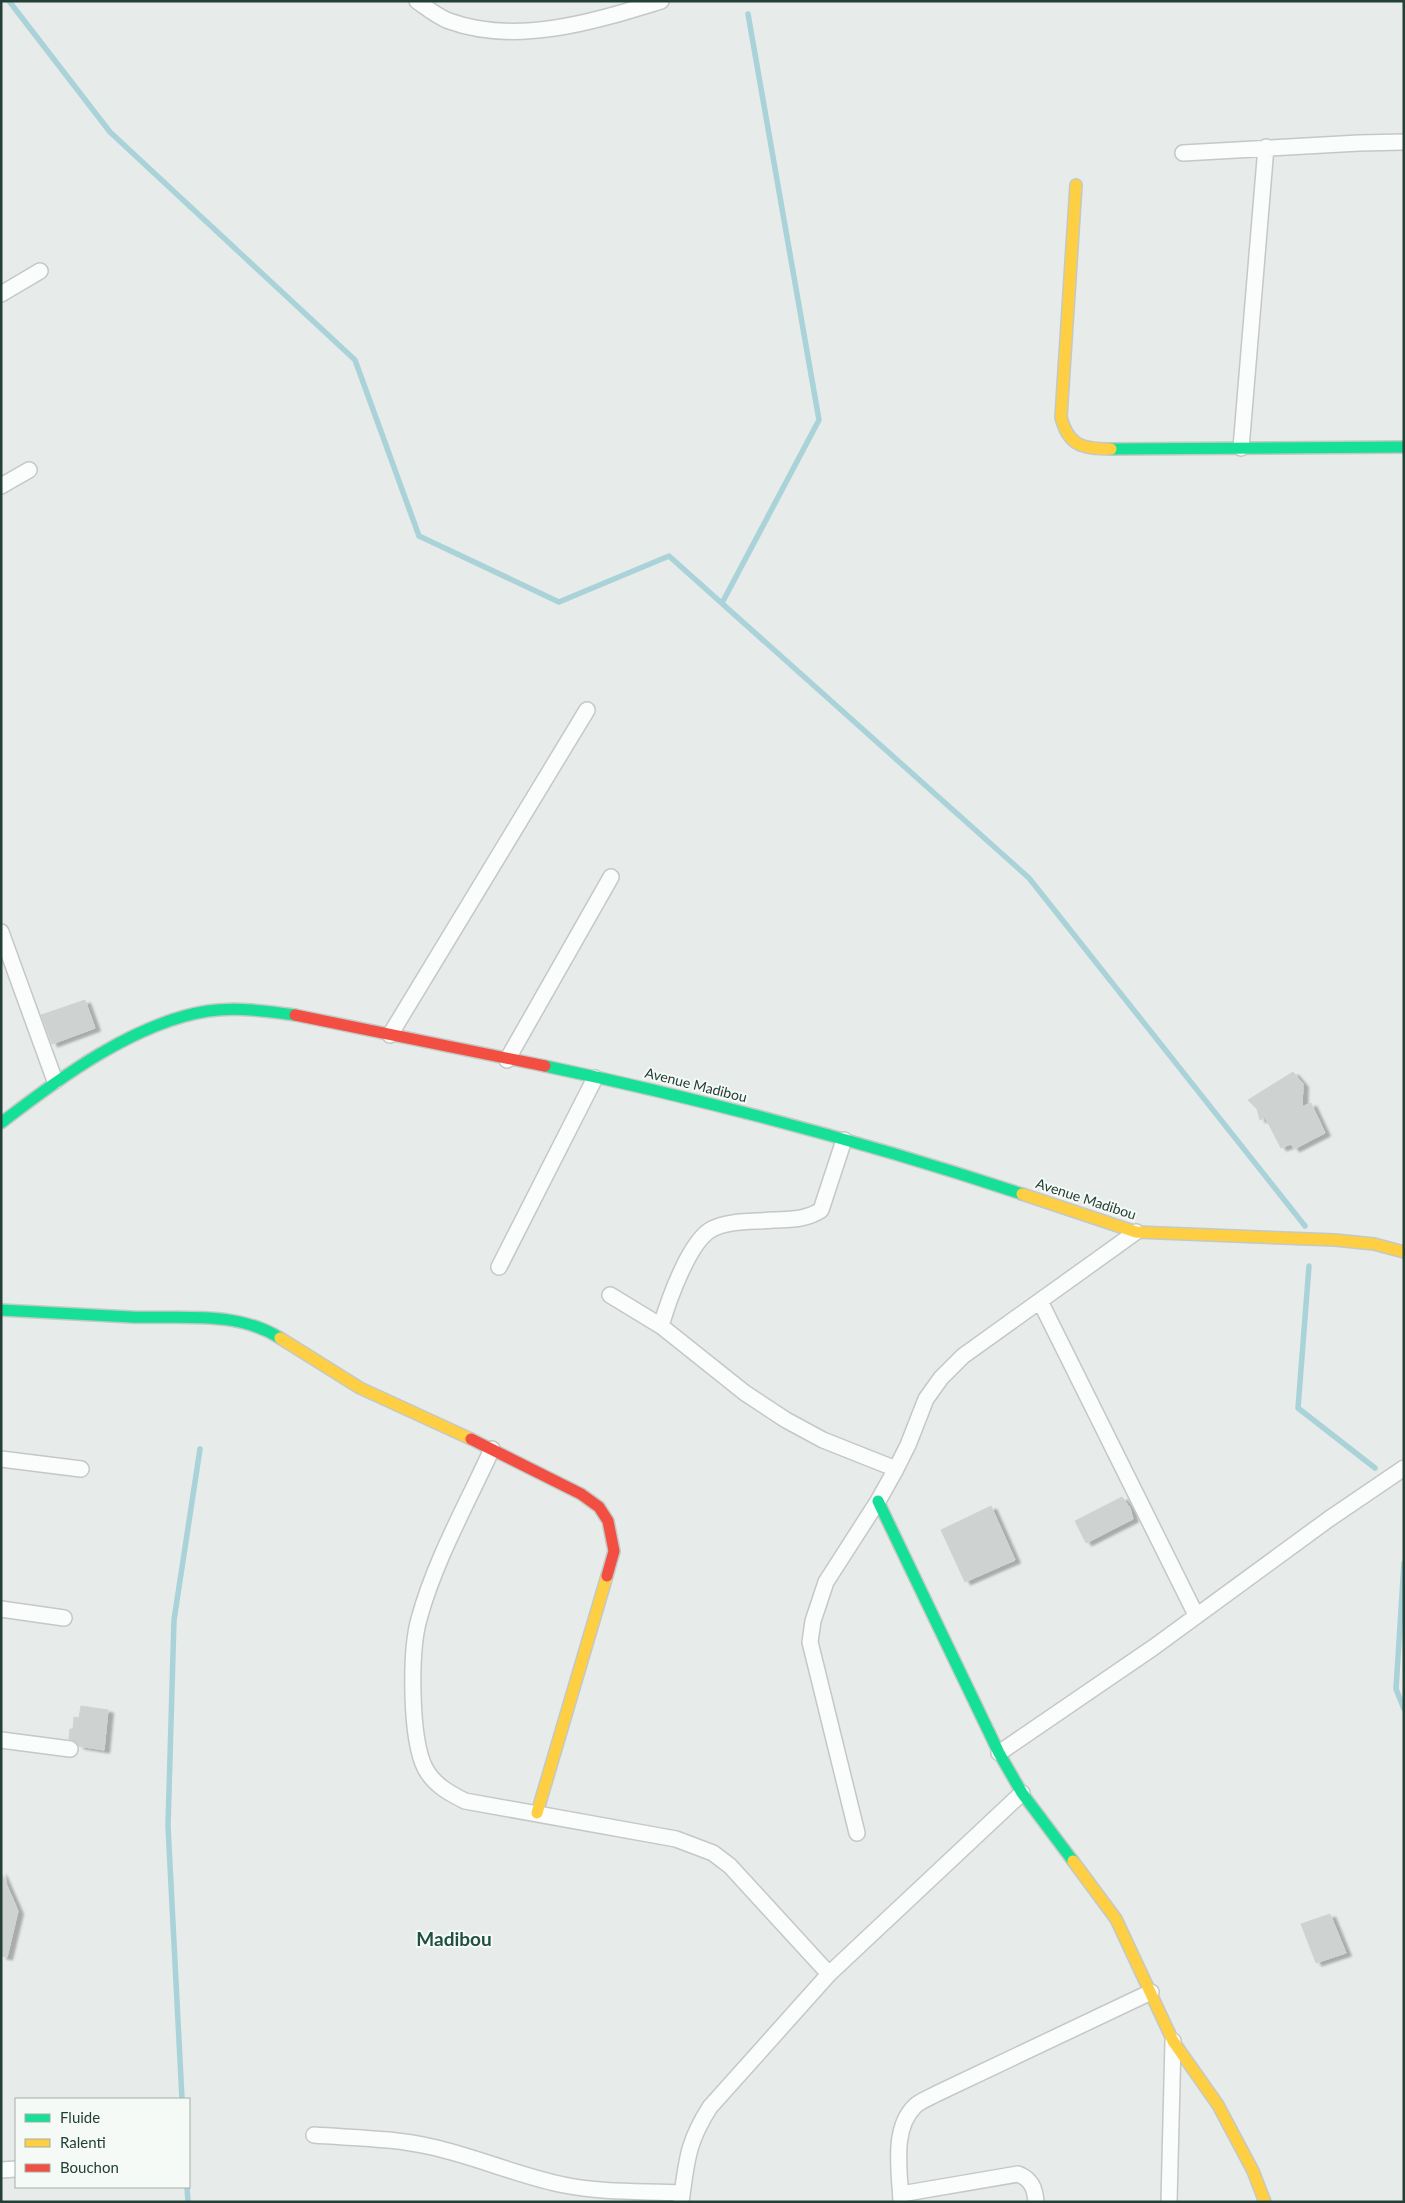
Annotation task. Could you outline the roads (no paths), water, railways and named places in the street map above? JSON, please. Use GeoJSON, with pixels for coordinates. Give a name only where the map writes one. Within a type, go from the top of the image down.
{"type":"FeatureCollection","features":[{"type":"Feature","properties":{"kind":"street"},"geometry":{"type":"LineString","coordinates":[[417,1],[447,20],[478,29],[509,31],[555,27],[612,16],[661,1]]}},
{"type":"Feature","properties":{"kind":"street"},"geometry":{"type":"LineString","coordinates":[[1183,153],[1266,147],[1404,142]]}},
{"type":"Feature","properties":{"kind":"street"},"geometry":{"type":"LineString","coordinates":[[1241,448],[1266,147]]}},
{"type":"Feature","properties":{"kind":"street"},"geometry":{"type":"LineString","coordinates":[[1076,185],[1061,417],[1063,429],[1070,440],[1080,447],[1096,449],[1404,448]]}},
{"type":"Feature","properties":{"kind":"street"},"geometry":{"type":"LineString","coordinates":[[1,294],[40,271]]}},
{"type":"Feature","properties":{"kind":"street"},"geometry":{"type":"LineString","coordinates":[[1,486],[29,470]]}},
{"type":"Feature","properties":{"kind":"street"},"geometry":{"type":"LineString","coordinates":[[390,1035],[587,710]]}},
{"type":"Feature","properties":{"kind":"street"},"geometry":{"type":"LineString","coordinates":[[507,1060],[611,877]]}},
{"type":"Feature","properties":{"kind":"street"},"geometry":{"type":"LineString","coordinates":[[1,932],[4,947],[55,1081]]}},
{"type":"Feature","properties":{"kind":"street","name":"Avenue Madibou"},"geometry":{"type":"LineString","coordinates":[[1,1123],[55,1081],[86,1060],[135,1035],[177,1018],[216,1010],[260,1010],[305,1016],[507,1060],[655,1089],[961,1174],[1136,1232],[1335,1240],[1374,1244],[1404,1252]]}},
{"type":"Feature","properties":{"kind":"street"},"geometry":{"type":"LineString","coordinates":[[499,1267],[595,1078]]}},
{"type":"Feature","properties":{"kind":"street"},"geometry":{"type":"LineString","coordinates":[[661,1326],[671,1293],[684,1265],[710,1229],[724,1224],[804,1218],[821,1210],[844,1140]]}},
{"type":"Feature","properties":{"kind":"street"},"geometry":{"type":"LineString","coordinates":[[857,1833],[810,1642],[813,1621],[826,1582],[896,1470],[926,1399],[941,1378],[963,1356],[1136,1232]]}},
{"type":"Feature","properties":{"kind":"street"},"geometry":{"type":"LineString","coordinates":[[610,1295],[661,1326],[745,1393],[786,1420],[823,1440],[896,1470]]}},
{"type":"Feature","properties":{"kind":"street"},"geometry":{"type":"LineString","coordinates":[[1040,1300],[1196,1615]]}},
{"type":"Feature","properties":{"kind":"street"},"geometry":{"type":"LineString","coordinates":[[1,1310],[131,1317],[207,1318],[241,1322],[269,1331],[360,1388],[492,1449],[581,1494],[599,1507],[608,1521],[614,1551],[537,1813]]}},
{"type":"Feature","properties":{"kind":"street"},"geometry":{"type":"LineString","coordinates":[[492,1449],[433,1575],[418,1621],[413,1707],[417,1747],[425,1768],[435,1782],[449,1794],[465,1801],[676,1840],[713,1853],[730,1866],[830,1974]]}},
{"type":"Feature","properties":{"kind":"street"},"geometry":{"type":"LineString","coordinates":[[1,1459],[80,1469]]}},
{"type":"Feature","properties":{"kind":"street"},"geometry":{"type":"LineString","coordinates":[[999,1753],[1154,1647],[1328,1519],[1404,1468]]}},
{"type":"Feature","properties":{"kind":"street"},"geometry":{"type":"LineString","coordinates":[[878,1501],[999,1753],[1022,1793],[1116,1920],[1151,1992],[1172,2041],[1198,2074],[1218,2105],[1253,2171],[1265,2202]]}},
{"type":"Feature","properties":{"kind":"street"},"geometry":{"type":"LineString","coordinates":[[1,1609],[64,1618]]}},
{"type":"Feature","properties":{"kind":"street"},"geometry":{"type":"LineString","coordinates":[[1,1740],[70,1748]]}},
{"type":"Feature","properties":{"kind":"street"},"geometry":{"type":"LineString","coordinates":[[314,2134],[403,2142],[432,2147],[509,2171],[564,2185],[594,2190],[682,2198],[687,2153],[696,2130],[710,2107],[830,1974],[1022,1793]]}},
{"type":"Feature","properties":{"kind":"street"},"geometry":{"type":"LineString","coordinates":[[1036,2202],[1034,2188],[1027,2178],[1018,2174],[901,2198],[900,2137],[905,2120],[915,2106],[1151,1992]]}},
{"type":"Feature","properties":{"kind":"street"},"geometry":{"type":"LineString","coordinates":[[1169,2202],[1172,2041]]}},
{"type":"Feature","properties":{"kind":"street"},"geometry":{"type":"LineString","coordinates":[[1,2170],[15,2169]]}},
{"type":"Feature","properties":{"kind":"waterway"},"geometry":{"type":"LineString","coordinates":[[9,1],[110,132],[355,360],[419,536],[559,602],[669,556],[1029,878],[1305,1226]]}},
{"type":"Feature","properties":{"kind":"waterway"},"geometry":{"type":"LineString","coordinates":[[722,603],[819,420],[748,14]]}},
{"type":"Feature","properties":{"kind":"waterway"},"geometry":{"type":"LineString","coordinates":[[1309,1266],[1298,1408],[1375,1468]]}},
{"type":"Feature","properties":{"kind":"waterway"},"geometry":{"type":"LineString","coordinates":[[182,2098],[168,1826],[174,1620],[200,1449]]}},
{"type":"Feature","properties":{"kind":"waterway"},"geometry":{"type":"LineString","coordinates":[[1404,1563],[1396,1689],[1404,1709]]}},
{"type":"Feature","properties":{"kind":"waterway"},"geometry":{"type":"LineString","coordinates":[[187,2188],[188,2202]]}},
{"type":"Feature","properties":{"kind":"district","name":"Madibou"},"geometry":{"type":"Point","coordinates":[454,1939]}}]}
